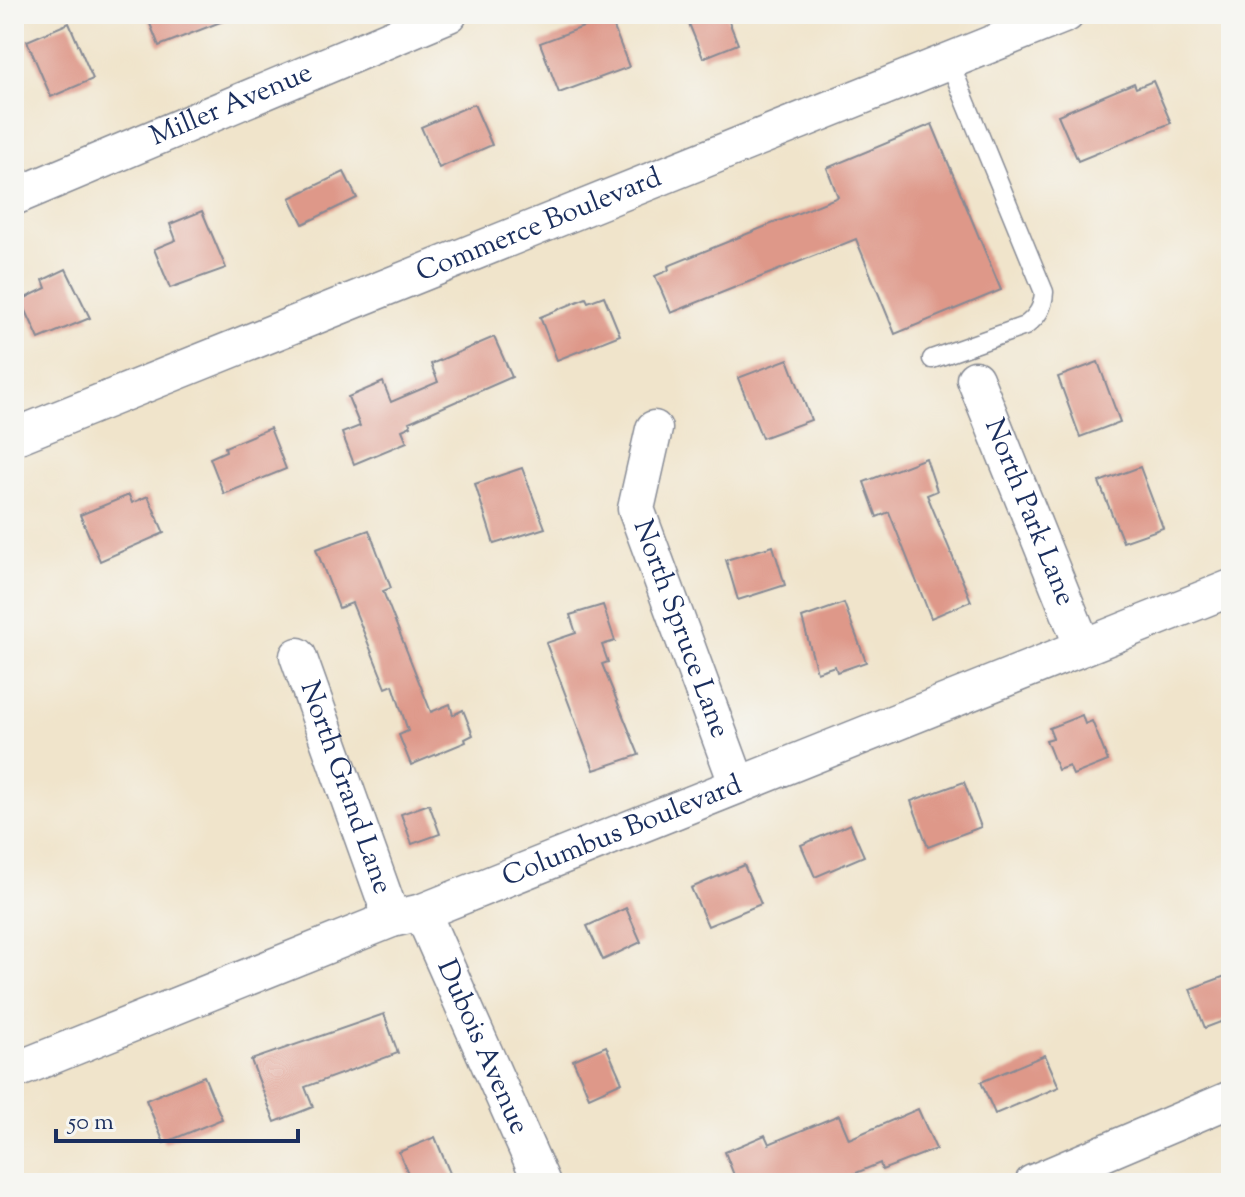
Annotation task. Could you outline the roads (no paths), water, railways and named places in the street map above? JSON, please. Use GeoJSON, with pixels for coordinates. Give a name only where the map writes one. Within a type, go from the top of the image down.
{"type":"FeatureCollection","features":[{"type":"Feature","properties":{"kind":"street","name":"Miller Avenue"},"geometry":{"type":"LineString","coordinates":[[14,197],[449,14]]}},
{"type":"Feature","properties":{"kind":"street","name":"Commerce Boulevard"},"geometry":{"type":"LineString","coordinates":[[14,437],[1066,14]]}},
{"type":"Feature","properties":{"kind":"street","name":"North Park Lane"},"geometry":{"type":"LineString","coordinates":[[975,379],[1083,647]]}},
{"type":"Feature","properties":{"kind":"street","name":"North Spruce Lane"},"geometry":{"type":"LineString","coordinates":[[654,429],[636,509],[737,783]]}},
{"type":"Feature","properties":{"kind":"street","name":"Columbus Boulevard"},"geometry":{"type":"LineString","coordinates":[[14,1071],[1231,588]]}},
{"type":"Feature","properties":{"kind":"street","name":"North Grand Lane"},"geometry":{"type":"LineString","coordinates":[[298,656],[407,916]]}},
{"type":"Feature","properties":{"kind":"street","name":"Dubois Avenue"},"geometry":{"type":"LineString","coordinates":[[407,916],[542,1183]]}},
{"type":"Feature","properties":{"kind":"street"},"geometry":{"type":"LineString","coordinates":[[1033,1183],[1231,1099]]}},
{"type":"Feature","properties":{"kind":"lane"},"geometry":{"type":"LineString","coordinates":[[932,359],[1025,326],[1036,318],[1044,292],[949,61]]}}]}
